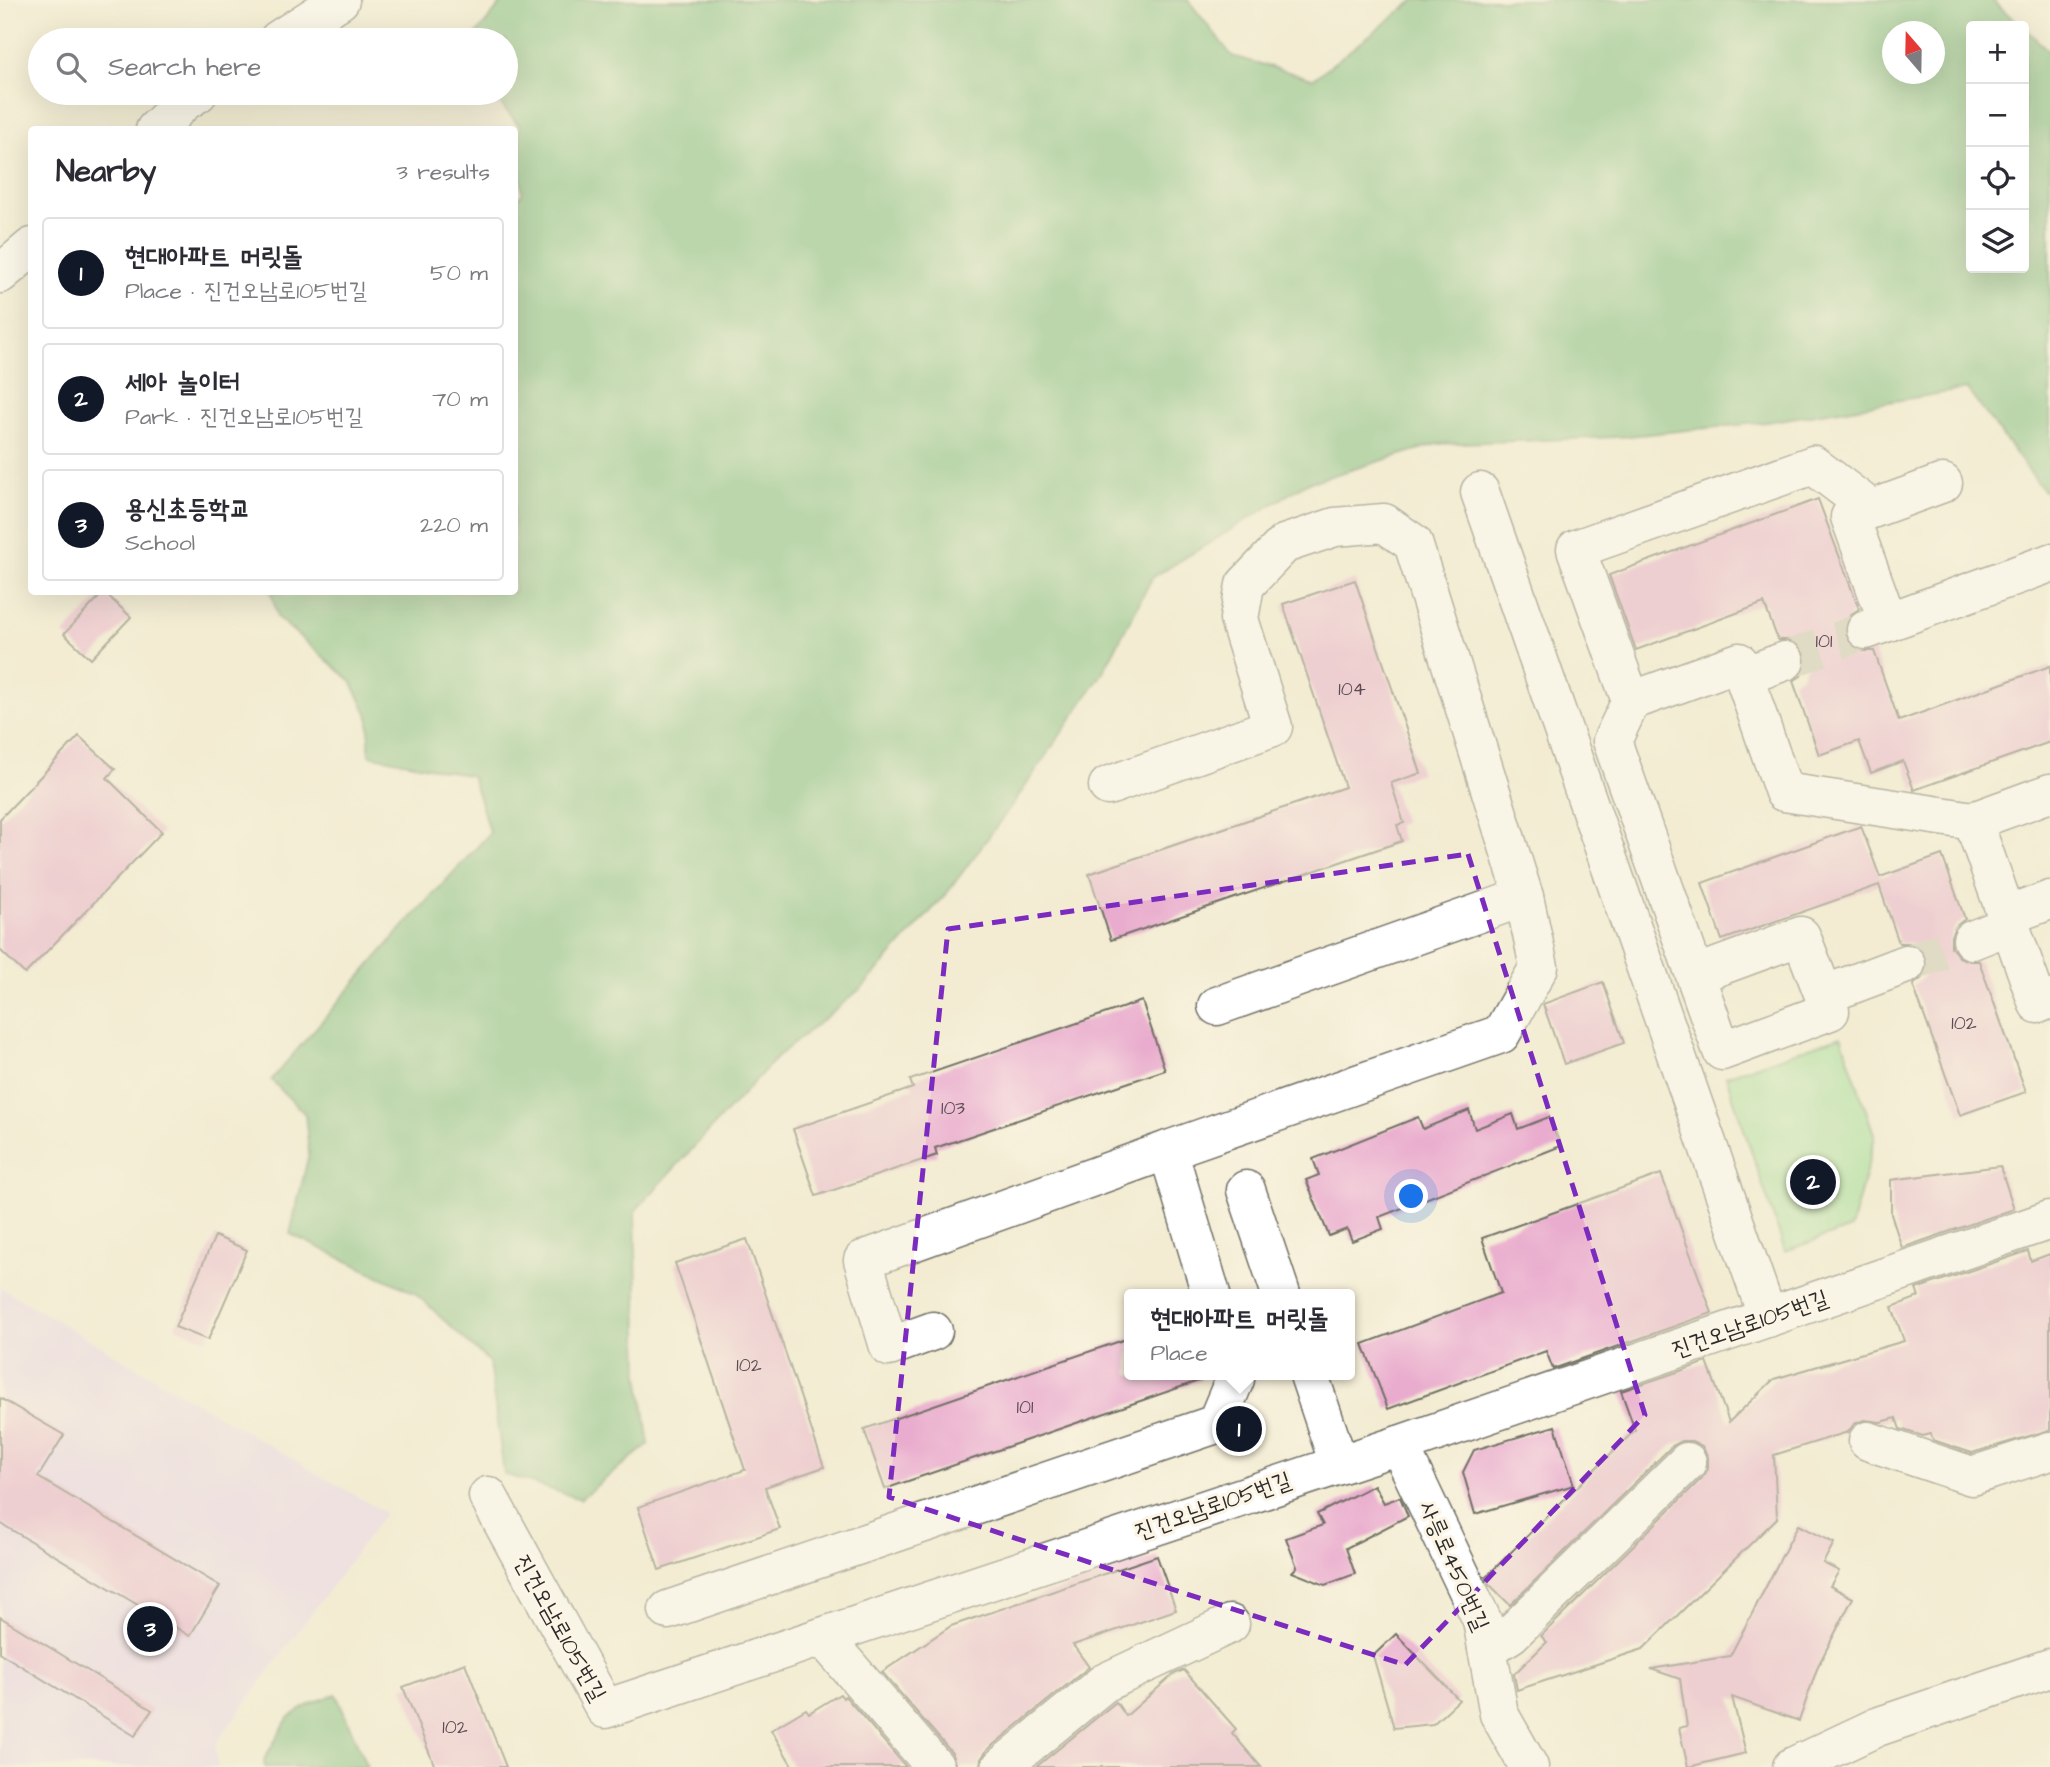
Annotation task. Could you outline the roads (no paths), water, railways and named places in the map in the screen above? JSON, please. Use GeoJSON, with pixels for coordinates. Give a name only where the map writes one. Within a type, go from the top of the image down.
{"type":"FeatureCollection","features":[{"type":"Feature","properties":{"kind":"street"},"geometry":{"type":"LineString","coordinates":[[297,28],[340,0]]}},
{"type":"Feature","properties":{"kind":"street"},"geometry":{"type":"LineString","coordinates":[[159,126],[181,105]]}},
{"type":"Feature","properties":{"kind":"street"},"geometry":{"type":"LineString","coordinates":[[0,274],[28,250]]}},
{"type":"Feature","properties":{"kind":"street"},"geometry":{"type":"LineString","coordinates":[[1695,975],[1801,936],[1830,1011],[1722,1051],[1695,975],[1612,741],[1630,701],[1576,549],[1813,465],[1871,509]]}},
{"type":"Feature","properties":{"kind":"street"},"geometry":{"type":"LineString","coordinates":[[1944,483],[1850,517],[1877,626],[2050,563]]}},
{"type":"Feature","properties":{"kind":"street"},"geometry":{"type":"LineString","coordinates":[[1480,492],[1768,1318]]}},
{"type":"Feature","properties":{"kind":"street"},"geometry":{"type":"LineString","coordinates":[[933,1331],[889,1347],[863,1260],[1501,1034],[1539,967],[1524,897],[1413,543],[1384,523],[1335,527],[1284,544],[1245,585],[1239,619],[1273,727],[1108,786]]}},
{"type":"Feature","properties":{"kind":"street"},"geometry":{"type":"LineString","coordinates":[[1744,676],[1785,661]]}},
{"type":"Feature","properties":{"kind":"street"},"geometry":{"type":"LineString","coordinates":[[1630,701],[1739,662],[1784,792],[1973,821],[2050,793]]}},
{"type":"Feature","properties":{"kind":"street"},"geometry":{"type":"LineString","coordinates":[[1973,821],[2038,1004],[2050,999]]}},
{"type":"Feature","properties":{"kind":"street"},"geometry":{"type":"LineString","coordinates":[[1217,1006],[1524,897]]}},
{"type":"Feature","properties":{"kind":"street"},"geometry":{"type":"LineString","coordinates":[[1972,940],[2050,900]]}},
{"type":"Feature","properties":{"kind":"street"},"geometry":{"type":"LineString","coordinates":[[1824,995],[1906,964]]}},
{"type":"Feature","properties":{"kind":"street"},"geometry":{"type":"LineString","coordinates":[[1168,1150],[1210,1289]]}},
{"type":"Feature","properties":{"kind":"street"},"geometry":{"type":"LineString","coordinates":[[1246,1190],[1279,1289]]}},
{"type":"Feature","properties":{"kind":"street","name":"진건오남로105번길"},"geometry":{"type":"LineString","coordinates":[[488,1496],[605,1709],[1399,1445],[2050,1220]]}},
{"type":"Feature","properties":{"kind":"street"},"geometry":{"type":"LineString","coordinates":[[668,1610],[1216,1424],[1235,1380]]}},
{"type":"Feature","properties":{"kind":"street"},"geometry":{"type":"LineString","coordinates":[[1311,1380],[1339,1464]]}},
{"type":"Feature","properties":{"kind":"street"},"geometry":{"type":"LineString","coordinates":[[1868,1441],[1972,1476],[2050,1451]]}},
{"type":"Feature","properties":{"kind":"street","name":"사릉로450번길"},"geometry":{"type":"LineString","coordinates":[[1399,1445],[1482,1620],[1499,1713],[1529,1767]]}},
{"type":"Feature","properties":{"kind":"street"},"geometry":{"type":"LineString","coordinates":[[1487,1649],[1511,1634],[1687,1462]]}},
{"type":"Feature","properties":{"kind":"street"},"geometry":{"type":"LineString","coordinates":[[1001,1767],[1104,1683],[1230,1624]]}},
{"type":"Feature","properties":{"kind":"street"},"geometry":{"type":"LineString","coordinates":[[823,1637],[935,1767]]}},
{"type":"Feature","properties":{"kind":"street"},"geometry":{"type":"LineString","coordinates":[[1792,1767],[1877,1727],[2050,1668]]}},
{"type":"Feature","properties":{"kind":"tunnel"},"geometry":{"type":"LineString","coordinates":[[1785,661],[1866,630]]}},
{"type":"Feature","properties":{"kind":"tunnel"},"geometry":{"type":"LineString","coordinates":[[1906,964],[1972,940]]}},
{"type":"Feature","properties":{"kind":"place","name":"세아 놀이터"},"geometry":{"type":"Point","coordinates":[1813,1182]}},
{"type":"Feature","properties":{"kind":"place","name":"현대아파트 머릿돌"},"geometry":{"type":"Point","coordinates":[1239,1429]}},
{"type":"Feature","properties":{"kind":"place","name":"용신초등학교"},"geometry":{"type":"Point","coordinates":[150,1629]}}]}
